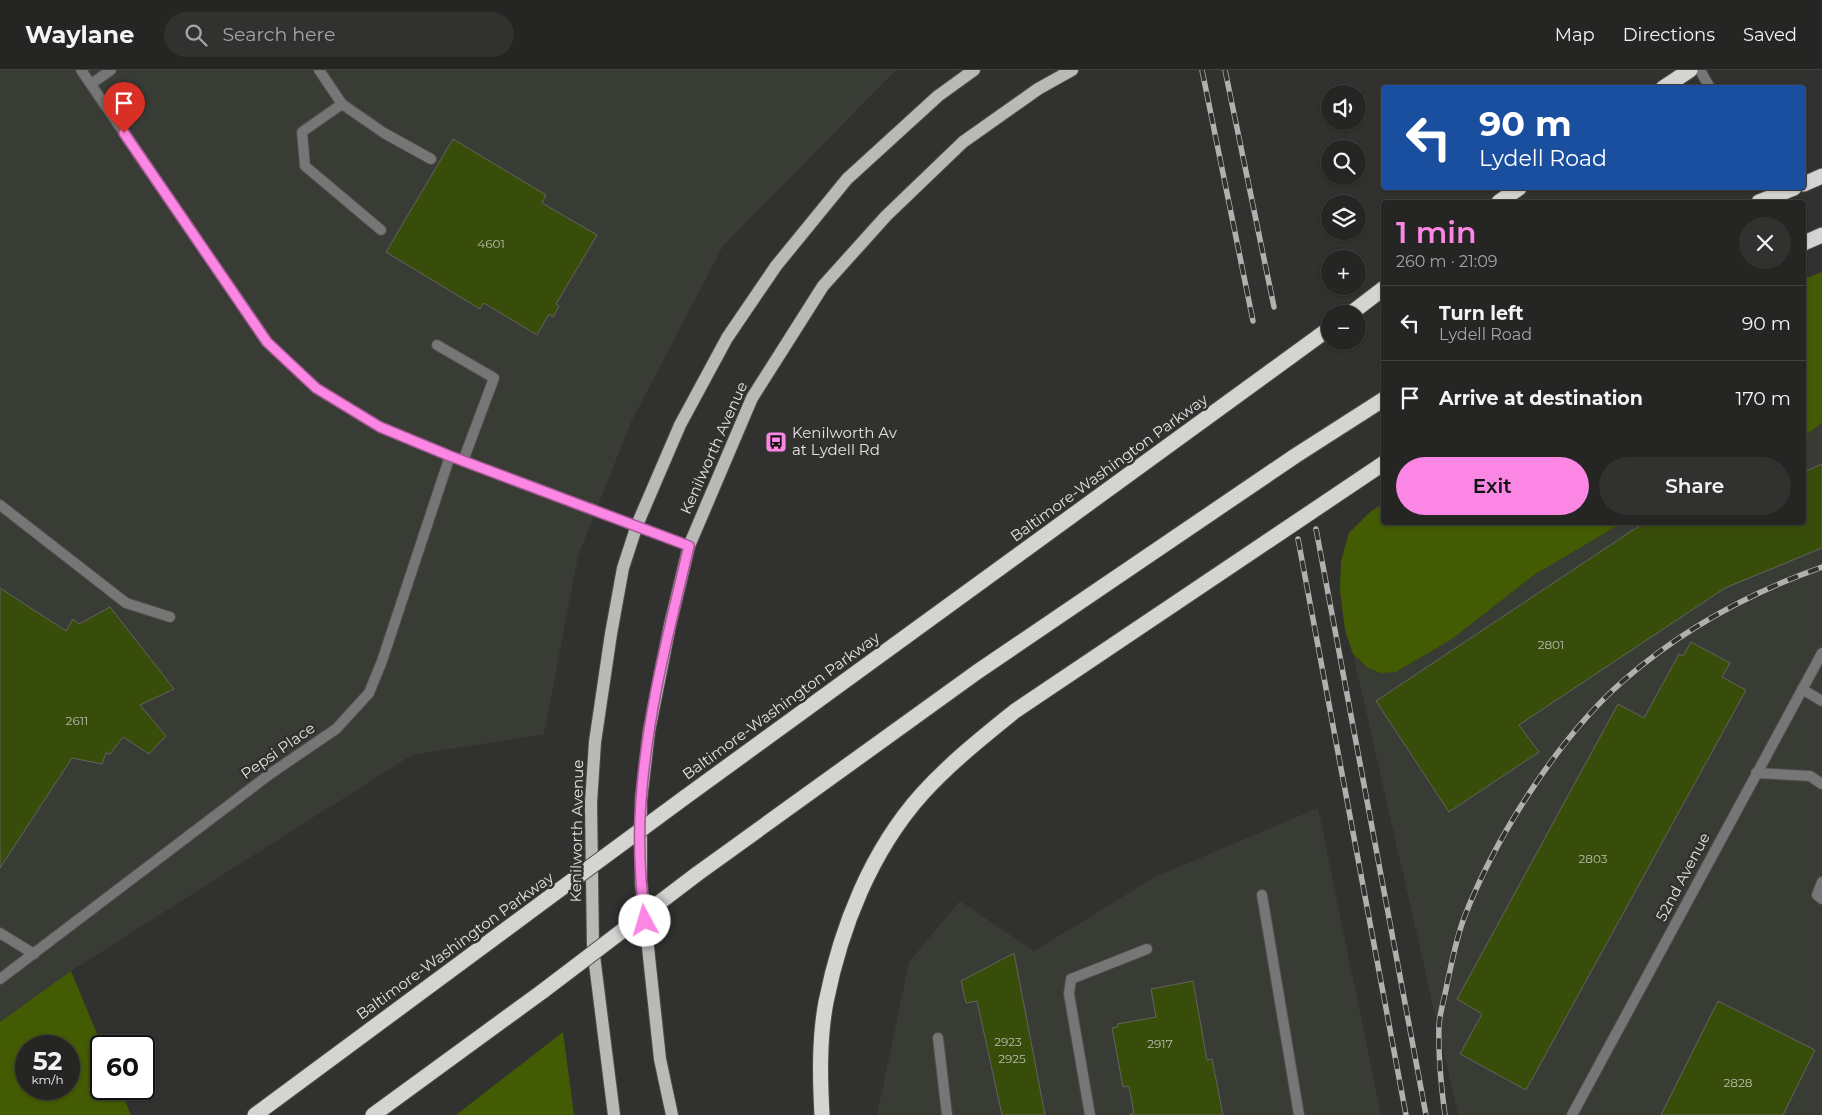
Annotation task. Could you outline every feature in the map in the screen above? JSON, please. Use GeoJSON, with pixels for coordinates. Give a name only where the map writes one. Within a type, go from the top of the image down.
{"type":"FeatureCollection","features":[{"type":"Feature","properties":{"kind":"highway"},"geometry":{"type":"LineString","coordinates":[[1668,85],[1690,70]]}},
{"type":"Feature","properties":{"kind":"highway"},"geometry":{"type":"LineString","coordinates":[[1806,183],[1822,176]]}},
{"type":"Feature","properties":{"kind":"highway"},"geometry":{"type":"LineString","coordinates":[[1502,200],[1516,190]]}},
{"type":"Feature","properties":{"kind":"highway"},"geometry":{"type":"LineString","coordinates":[[1766,195],[1786,190]]}},
{"type":"Feature","properties":{"kind":"highway"},"geometry":{"type":"LineString","coordinates":[[1806,242],[1822,235]]}},
{"type":"Feature","properties":{"kind":"highway"},"geometry":{"type":"LineString","coordinates":[[1362,305],[1381,290]]}},
{"type":"Feature","properties":{"kind":"highway","name":"Baltimore-Washington Parkway"},"geometry":{"type":"LineString","coordinates":[[255,1115],[684,798],[1321,335]]}},
{"type":"Feature","properties":{"kind":"highway"},"geometry":{"type":"LineString","coordinates":[[373,1115],[543,991],[697,874],[977,672],[1295,456],[1381,401]]}},
{"type":"Feature","properties":{"kind":"highway"},"geometry":{"type":"LineString","coordinates":[[822,1115],[820,1075],[826,1003],[847,926],[862,888],[879,855],[921,795],[960,756],[1015,711],[1381,465]]}},
{"type":"Feature","properties":{"kind":"main road","name":"Kenilworth Avenue"},"geometry":{"type":"LineString","coordinates":[[614,1115],[593,948],[591,803],[595,742],[611,634],[623,568],[636,525],[685,417],[727,338],[776,266],[847,179],[938,96],[974,70]]}},
{"type":"Feature","properties":{"kind":"main road","name":"Kenilworth Avenue"},"geometry":{"type":"LineString","coordinates":[[672,1115],[660,1059],[641,882],[641,800],[649,731],[670,625],[689,546],[752,398],[823,286],[886,216],[963,142],[1038,88],[1072,70]]}},
{"type":"Feature","properties":{"kind":"street"},"geometry":{"type":"LineString","coordinates":[[81,70],[267,342],[316,388],[380,427],[450,456],[689,546]]}},
{"type":"Feature","properties":{"kind":"street"},"geometry":{"type":"LineString","coordinates":[[91,84],[111,70]]}},
{"type":"Feature","properties":{"kind":"street"},"geometry":{"type":"LineString","coordinates":[[319,70],[342,104],[384,133],[431,159]]}},
{"type":"Feature","properties":{"kind":"street"},"geometry":{"type":"LineString","coordinates":[[1700,70],[1708,85]]}},
{"type":"Feature","properties":{"kind":"street"},"geometry":{"type":"LineString","coordinates":[[342,104],[302,132],[305,166],[380,230]]}},
{"type":"Feature","properties":{"kind":"street"},"geometry":{"type":"LineString","coordinates":[[437,345],[494,378],[463,461]]}},
{"type":"Feature","properties":{"kind":"street","name":"Pepsi Place"},"geometry":{"type":"LineString","coordinates":[[0,979],[270,774],[336,729],[368,693],[382,661],[450,456]]}},
{"type":"Feature","properties":{"kind":"street"},"geometry":{"type":"LineString","coordinates":[[0,505],[126,603],[170,617]]}},
{"type":"Feature","properties":{"kind":"street","name":"52nd Avenue"},"geometry":{"type":"LineString","coordinates":[[1572,1115],[1822,653]]}},
{"type":"Feature","properties":{"kind":"street"},"geometry":{"type":"LineString","coordinates":[[1802,690],[1822,701]]}},
{"type":"Feature","properties":{"kind":"street"},"geometry":{"type":"LineString","coordinates":[[1756,773],[1810,776],[1822,784]]}},
{"type":"Feature","properties":{"kind":"street"},"geometry":{"type":"LineString","coordinates":[[1822,882],[1817,895],[1822,898]]}},
{"type":"Feature","properties":{"kind":"street"},"geometry":{"type":"LineString","coordinates":[[1262,895],[1299,1115]]}},
{"type":"Feature","properties":{"kind":"street"},"geometry":{"type":"LineString","coordinates":[[0,932],[34,954]]}},
{"type":"Feature","properties":{"kind":"street"},"geometry":{"type":"LineString","coordinates":[[1090,1115],[1069,994],[1071,979],[1147,949]]}},
{"type":"Feature","properties":{"kind":"street"},"geometry":{"type":"LineString","coordinates":[[938,1038],[947,1115]]}},
{"type":"Feature","properties":{"kind":"shaded area"},"geometry":{"type":"Polygon","coordinates":[[[0,70],[896,70],[723,246],[631,422],[578,556],[544,734],[412,755],[71,971],[0,1022],[0,70]]]}},
{"type":"Feature","properties":{"kind":"shaded area"},"geometry":{"type":"Polygon","coordinates":[[[1822,423],[1822,1115],[1458,1115],[1353,654],[1368,668],[1396,672],[1452,639],[1534,575],[1619,525],[1806,525],[1806,435],[1822,423]]]}},
{"type":"Feature","properties":{"kind":"shaded area"},"geometry":{"type":"Polygon","coordinates":[[[1318,808],[1381,1115],[877,1115],[909,962],[960,901],[1034,951],[1155,877],[1318,808]]]}},
{"type":"Feature","properties":{"kind":"green space"},"geometry":{"type":"Polygon","coordinates":[[[1822,272],[1822,423],[1806,435],[1806,278],[1822,272]]]}},
{"type":"Feature","properties":{"kind":"green space"},"geometry":{"type":"Polygon","coordinates":[[[1381,505],[1381,525],[1619,525],[1534,575],[1452,639],[1396,672],[1381,673],[1368,668],[1353,654],[1345,630],[1340,590],[1341,561],[1349,533],[1370,512],[1381,505]]]}},
{"type":"Feature","properties":{"kind":"green space"},"geometry":{"type":"Polygon","coordinates":[[[71,971],[97,1035],[90,1035],[90,1100],[125,1100],[131,1115],[0,1115],[0,1022],[71,971]]]}},
{"type":"Feature","properties":{"kind":"green space"},"geometry":{"type":"Polygon","coordinates":[[[563,1032],[574,1115],[456,1115],[563,1032]]]}},
{"type":"Feature","properties":{"kind":"building"},"geometry":{"type":"Polygon","coordinates":[[[453,139],[546,195],[542,203],[597,235],[556,304],[559,306],[553,317],[549,314],[537,335],[484,303],[480,309],[386,252],[453,139]]]}},
{"type":"Feature","properties":{"kind":"building"},"geometry":{"type":"Polygon","coordinates":[[[1822,464],[1822,548],[1725,588],[1519,725],[1539,752],[1449,812],[1376,701],[1640,525],[1806,525],[1806,471],[1822,464]]]}},
{"type":"Feature","properties":{"kind":"building"},"geometry":{"type":"Polygon","coordinates":[[[0,588],[66,631],[73,619],[79,624],[110,607],[174,689],[140,705],[166,736],[149,754],[123,737],[110,754],[106,753],[102,764],[72,758],[0,868],[0,588]]]}},
{"type":"Feature","properties":{"kind":"building"},"geometry":{"type":"Polygon","coordinates":[[[1691,642],[1730,663],[1722,677],[1746,690],[1526,1090],[1460,1054],[1482,1014],[1457,999],[1618,704],[1644,718],[1679,654],[1683,656],[1691,642]]]}},
{"type":"Feature","properties":{"kind":"building"},"geometry":{"type":"Polygon","coordinates":[[[1014,953],[1045,1115],[1002,1115],[977,1001],[966,1003],[961,981],[1014,953]]]}},
{"type":"Feature","properties":{"kind":"building"},"geometry":{"type":"Polygon","coordinates":[[[1193,981],[1207,1060],[1212,1059],[1223,1115],[1129,1115],[1134,1113],[1129,1086],[1123,1087],[1112,1028],[1118,1027],[1117,1024],[1156,1017],[1151,989],[1193,981]]]}},
{"type":"Feature","properties":{"kind":"building"},"geometry":{"type":"Polygon","coordinates":[[[1718,1001],[1815,1050],[1783,1115],[1661,1115],[1718,1001]]]}},
{"type":"Feature","properties":{"kind":"railway"},"geometry":{"type":"LineString","coordinates":[[1202,70],[1253,321]]}},
{"type":"Feature","properties":{"kind":"railway"},"geometry":{"type":"LineString","coordinates":[[1225,70],[1274,307]]}},
{"type":"Feature","properties":{"kind":"railway"},"geometry":{"type":"LineString","coordinates":[[1316,529],[1426,1115]]}},
{"type":"Feature","properties":{"kind":"railway"},"geometry":{"type":"LineString","coordinates":[[1298,539],[1406,1115]]}},
{"type":"Feature","properties":{"kind":"railway"},"geometry":{"type":"LineString","coordinates":[[1445,1115],[1440,1070],[1439,1025],[1456,942],[1477,887],[1493,855],[1511,823],[1552,760],[1599,704],[1623,681],[1668,645],[1742,601],[1822,567]]}},
{"type":"Feature","properties":{"kind":"place","name":"Kenilworth Av at Lydell Rd"},"geometry":{"type":"Point","coordinates":[776,442]}},
{"type":"Feature","properties":{"kind":"route"},"geometry":{"type":"LineString","coordinates":[[124,133],[267,342],[316,388],[380,427],[450,456],[689,546],[670,625],[649,731],[641,800],[641,882],[645,921]]}}]}
